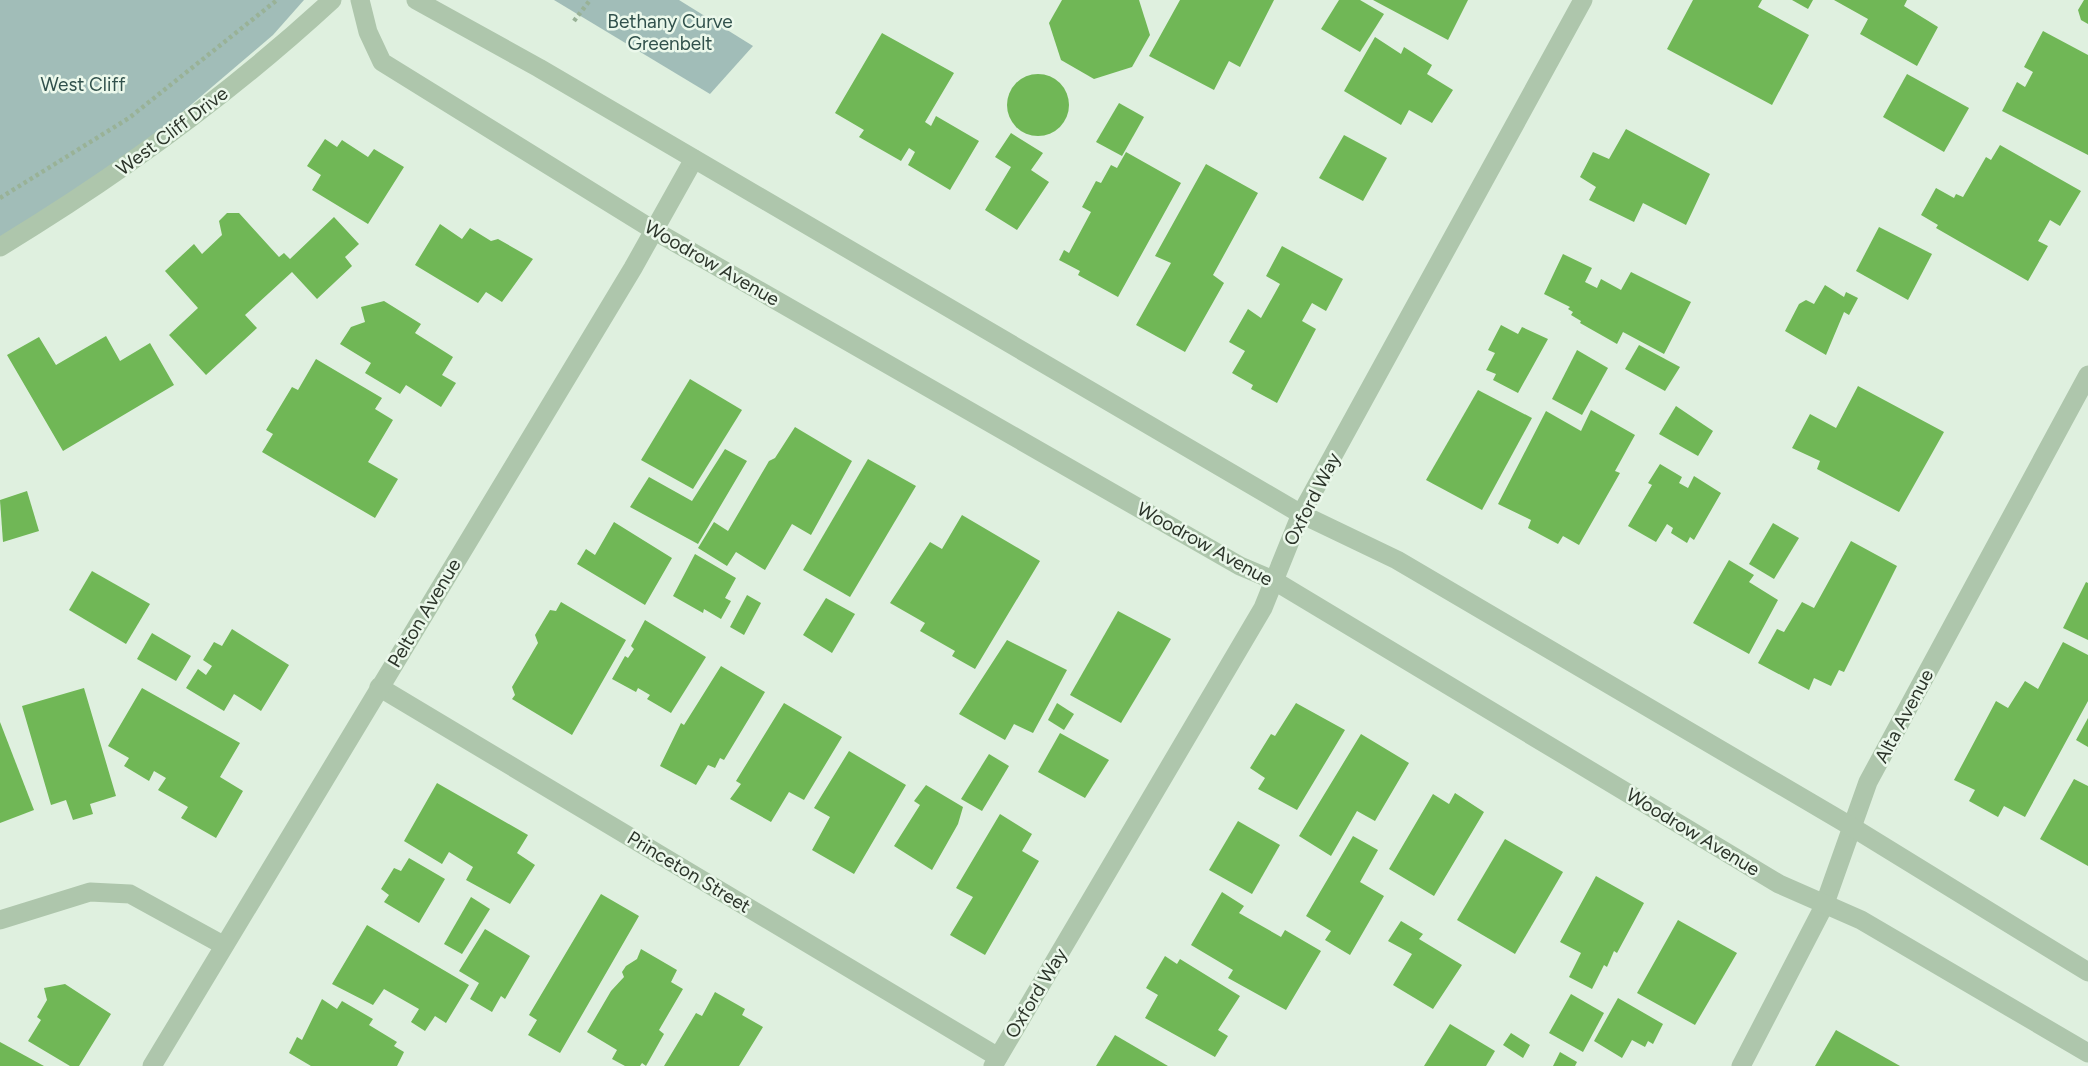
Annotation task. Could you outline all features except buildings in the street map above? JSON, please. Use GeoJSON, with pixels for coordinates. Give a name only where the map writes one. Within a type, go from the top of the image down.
{"type":"FeatureCollection","features":[{"type":"Feature","properties":{"kind":"street","name":"West Cliff Drive"},"geometry":{"type":"LineString","coordinates":[[0,247],[143,155],[221,96],[332,0]]}},
{"type":"Feature","properties":{"kind":"street","name":"Woodrow Avenue"},"geometry":{"type":"LineString","coordinates":[[360,0],[368,32],[382,62],[654,231],[1240,566],[1273,580],[1779,884],[1861,920],[2088,1053]]}},
{"type":"Feature","properties":{"kind":"street"},"geometry":{"type":"LineString","coordinates":[[416,0],[694,159],[1301,514],[1397,560],[1852,827],[2088,972]]}},
{"type":"Feature","properties":{"kind":"street","name":"Oxford Way"},"geometry":{"type":"LineString","coordinates":[[996,1061],[1263,608],[1301,514],[1583,0]]}},
{"type":"Feature","properties":{"kind":"street","name":"Pelton Avenue"},"geometry":{"type":"LineString","coordinates":[[152,1066],[654,231],[694,159]]}},
{"type":"Feature","properties":{"kind":"street","name":"Alta Avenue"},"geometry":{"type":"LineString","coordinates":[[1741,1066],[1824,906],[1868,782],[2088,375]]}},
{"type":"Feature","properties":{"kind":"street","name":"Princeton Street"},"geometry":{"type":"LineString","coordinates":[[379,687],[996,1061]]}},
{"type":"Feature","properties":{"kind":"street"},"geometry":{"type":"LineString","coordinates":[[0,920],[90,891],[130,894],[223,945]]}},
{"type":"Feature","properties":{"kind":"path"},"geometry":{"type":"LineString","coordinates":[[0,198],[130,118],[277,0]]}},
{"type":"Feature","properties":{"kind":"path"},"geometry":{"type":"LineString","coordinates":[[574,21],[590,0]]}},
{"type":"Feature","properties":{"kind":"green space","name":"West Cliff"},"geometry":{"type":"Polygon","coordinates":[[[0,0],[304,0],[273,35],[145,144],[0,239],[0,0]]]}},
{"type":"Feature","properties":{"kind":"green space","name":"Bethany Curve Greenbelt"},"geometry":{"type":"Polygon","coordinates":[[[554,0],[679,0],[753,46],[710,94],[554,0]]]}}]}
